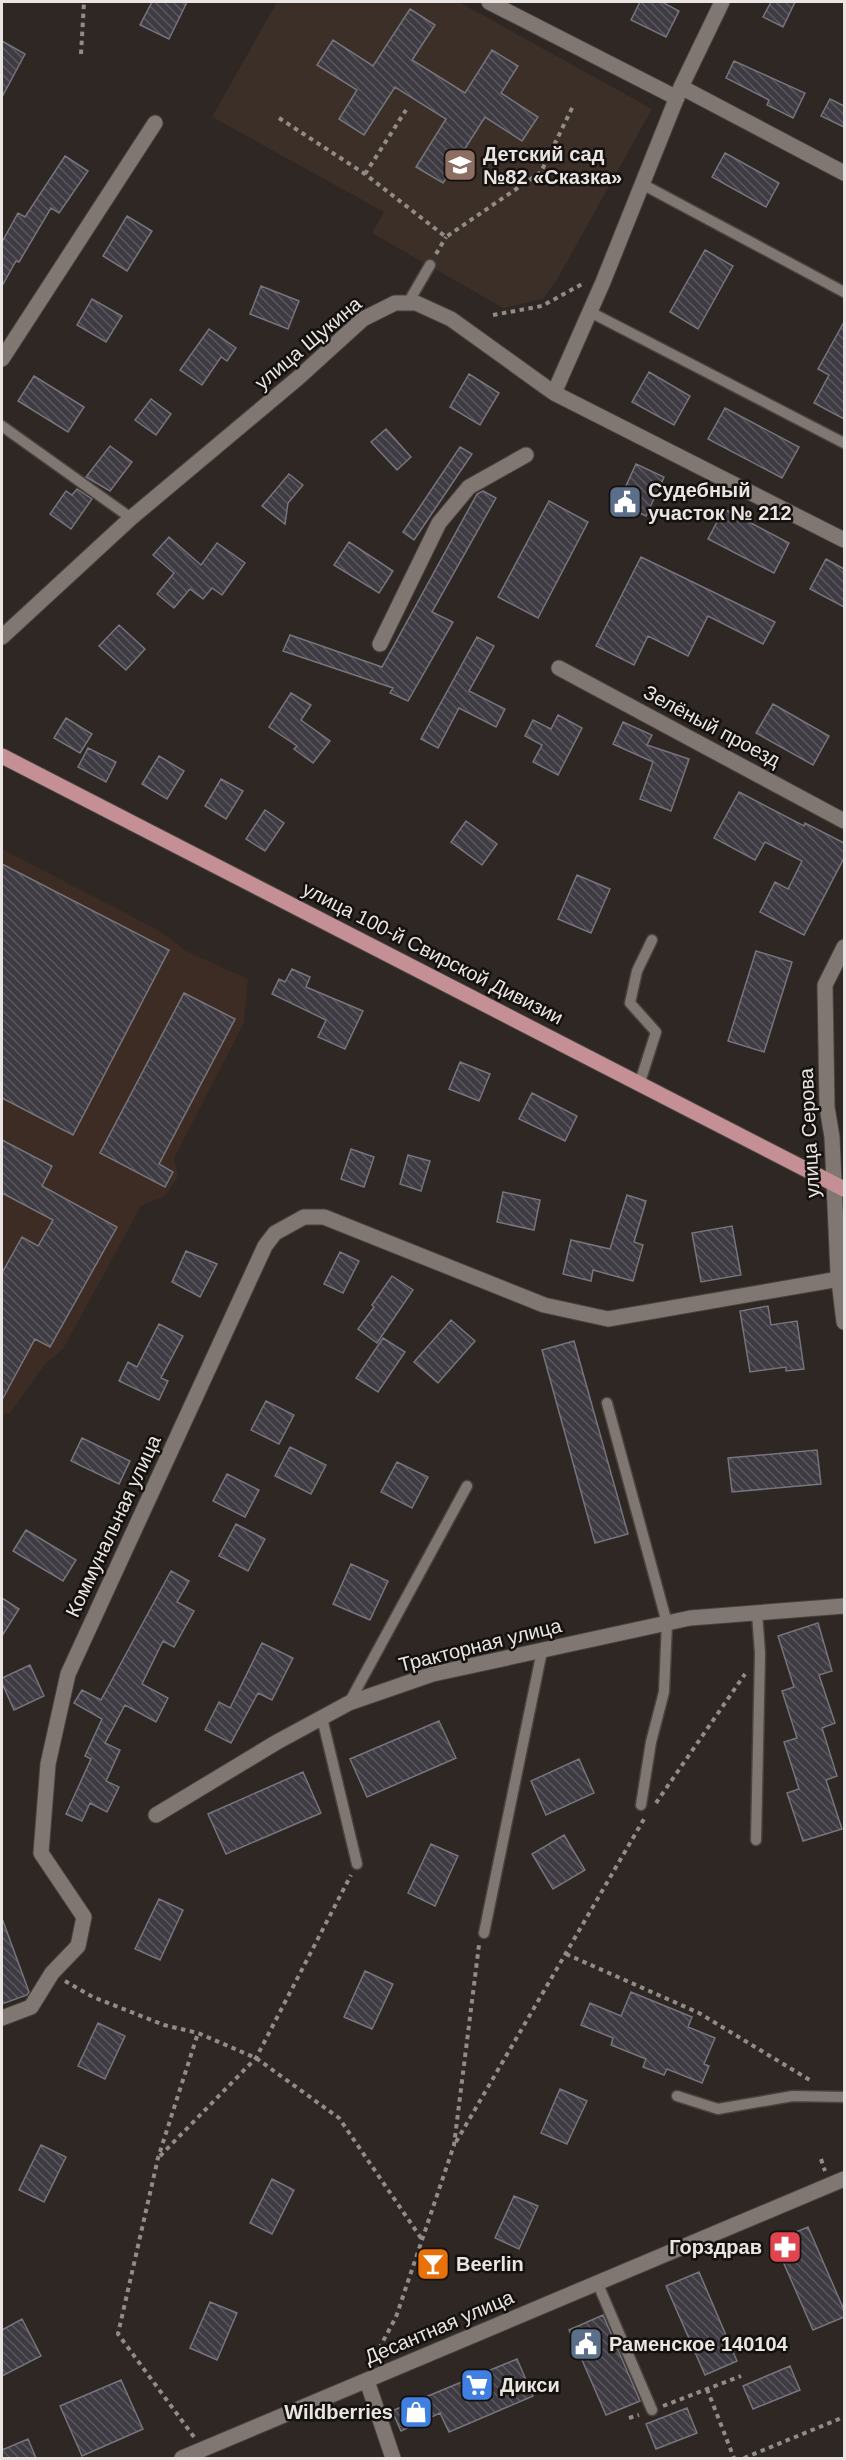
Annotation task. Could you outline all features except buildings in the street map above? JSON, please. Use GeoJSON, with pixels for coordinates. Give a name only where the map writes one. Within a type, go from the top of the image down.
{"type":"FeatureCollection","features":[{"type":"Feature","properties":{"kind":"main road","name":"улица 100-й Свирской Дивизии"},"geometry":{"type":"LineString","coordinates":[[2,756],[839,1186]]}},
{"type":"Feature","properties":{"kind":"street"},"geometry":{"type":"LineString","coordinates":[[489,2],[844,173]]}},
{"type":"Feature","properties":{"kind":"street"},"geometry":{"type":"LineString","coordinates":[[554,393],[590,312],[679,93],[722,2]]}},
{"type":"Feature","properties":{"kind":"street"},"geometry":{"type":"LineString","coordinates":[[2,359],[155,123]]}},
{"type":"Feature","properties":{"kind":"street","name":"улица Щукина"},"geometry":{"type":"LineString","coordinates":[[2,637],[131,518],[298,378],[363,319],[395,303],[408,303]]}},
{"type":"Feature","properties":{"kind":"street"},"geometry":{"type":"LineString","coordinates":[[408,303],[416,303],[451,319],[554,393],[844,540]]}},
{"type":"Feature","properties":{"kind":"street"},"geometry":{"type":"LineString","coordinates":[[380,644],[439,523],[469,487],[526,455]]}},
{"type":"Feature","properties":{"kind":"street","name":"Зелёный проезд"},"geometry":{"type":"LineString","coordinates":[[559,668],[844,821]]}},
{"type":"Feature","properties":{"kind":"street","name":"улица Серова"},"geometry":{"type":"LineString","coordinates":[[844,947],[825,985],[827,1107],[838,1136],[839,1279],[844,1322]]}},
{"type":"Feature","properties":{"kind":"street","name":"Коммунальная улица"},"geometry":{"type":"LineString","coordinates":[[52,1973],[78,1946],[84,1917],[41,1853],[48,1764],[68,1674],[266,1246],[275,1233],[304,1217],[324,1217],[544,1305],[608,1319],[839,1279]]}},
{"type":"Feature","properties":{"kind":"street","name":"Тракторная улица"},"geometry":{"type":"LineString","coordinates":[[156,1815],[349,1703],[433,1674],[690,1618],[844,1606]]}},
{"type":"Feature","properties":{"kind":"street"},"geometry":{"type":"LineString","coordinates":[[2,2018],[31,2007],[52,1973]]}},
{"type":"Feature","properties":{"kind":"street","name":"Десантная улица"},"geometry":{"type":"LineString","coordinates":[[182,2458],[844,2179]]}},
{"type":"Feature","properties":{"kind":"street"},"geometry":{"type":"LineString","coordinates":[[367,2380],[393,2458]]}},
{"type":"Feature","properties":{"kind":"lane"},"geometry":{"type":"LineString","coordinates":[[642,184],[844,292]]}},
{"type":"Feature","properties":{"kind":"lane"},"geometry":{"type":"LineString","coordinates":[[408,303],[430,265]]}},
{"type":"Feature","properties":{"kind":"lane"},"geometry":{"type":"LineString","coordinates":[[590,312],[844,443]]}},
{"type":"Feature","properties":{"kind":"lane"},"geometry":{"type":"LineString","coordinates":[[2,426],[131,518]]}},
{"type":"Feature","properties":{"kind":"lane"},"geometry":{"type":"LineString","coordinates":[[640,1082],[656,1032],[630,1003],[637,971],[652,940]]}},
{"type":"Feature","properties":{"kind":"lane"},"geometry":{"type":"LineString","coordinates":[[607,1403],[667,1623],[664,1692],[651,1742],[641,1805]]}},
{"type":"Feature","properties":{"kind":"lane"},"geometry":{"type":"LineString","coordinates":[[349,1703],[467,1486]]}},
{"type":"Feature","properties":{"kind":"lane"},"geometry":{"type":"LineString","coordinates":[[756,1840],[760,1653],[758,1613]]}},
{"type":"Feature","properties":{"kind":"lane"},"geometry":{"type":"LineString","coordinates":[[482,1937],[542,1651]]}},
{"type":"Feature","properties":{"kind":"lane"},"geometry":{"type":"LineString","coordinates":[[322,1718],[357,1864]]}},
{"type":"Feature","properties":{"kind":"lane"},"geometry":{"type":"LineString","coordinates":[[677,2096],[718,2109],[793,2096],[842,2097]]}},
{"type":"Feature","properties":{"kind":"lane"},"geometry":{"type":"LineString","coordinates":[[597,2282],[652,2410]]}},
{"type":"Feature","properties":{"kind":"path"},"geometry":{"type":"LineString","coordinates":[[81,54],[84,2]]}},
{"type":"Feature","properties":{"kind":"path"},"geometry":{"type":"LineString","coordinates":[[279,118],[365,174],[446,237],[541,172],[574,104]]}},
{"type":"Feature","properties":{"kind":"path"},"geometry":{"type":"LineString","coordinates":[[365,174],[406,110]]}},
{"type":"Feature","properties":{"kind":"path"},"geometry":{"type":"LineString","coordinates":[[493,315],[542,306],[585,282]]}},
{"type":"Feature","properties":{"kind":"path"},"geometry":{"type":"LineString","coordinates":[[454,2145],[567,1954],[638,1828],[760,1653]]}},
{"type":"Feature","properties":{"kind":"path"},"geometry":{"type":"LineString","coordinates":[[158,2158],[256,2058],[357,1864]]}},
{"type":"Feature","properties":{"kind":"path"},"geometry":{"type":"LineString","coordinates":[[382,2374],[381,2345],[396,2317],[454,2145],[482,1937]]}},
{"type":"Feature","properties":{"kind":"path"},"geometry":{"type":"LineString","coordinates":[[567,1954],[699,2013],[842,2097]]}},
{"type":"Feature","properties":{"kind":"path"},"geometry":{"type":"LineString","coordinates":[[52,1973],[93,1997],[164,2025],[198,2033],[256,2058],[339,2118],[422,2238]]}},
{"type":"Feature","properties":{"kind":"path"},"geometry":{"type":"LineString","coordinates":[[198,2033],[158,2158],[118,2334],[204,2449]]}},
{"type":"Feature","properties":{"kind":"path"},"geometry":{"type":"LineString","coordinates":[[629,2418],[741,2376]]}},
{"type":"Feature","properties":{"kind":"path"},"geometry":{"type":"LineString","coordinates":[[708,2389],[734,2458]]}},
{"type":"Feature","properties":{"kind":"path"},"geometry":{"type":"LineString","coordinates":[[744,2458],[844,2417]]}},
{"type":"Feature","properties":{"kind":"shaded area","name":"Детский сад №82 «Сказка»"},"geometry":{"type":"Polygon","coordinates":[[[277,2],[459,2],[652,109],[558,278],[543,299],[503,308],[372,233],[384,212],[212,117],[277,2]]]}},
{"type":"Feature","properties":{"kind":"shaded area"},"geometry":{"type":"Polygon","coordinates":[[[2,849],[158,930],[186,951],[248,979],[244,1023],[174,1158],[178,1176],[166,1195],[141,1206],[63,1349],[45,1364],[10,1413],[2,1414],[2,849]]]}},
{"type":"Feature","properties":{"kind":"place","name":"Детский сад №82 «Сказка»"},"geometry":{"type":"Point","coordinates":[460,165]}},
{"type":"Feature","properties":{"kind":"place","name":"Судебный участок № 212"},"geometry":{"type":"Point","coordinates":[625,502]}},
{"type":"Feature","properties":{"kind":"place","name":"Горздрав"},"geometry":{"type":"Point","coordinates":[785,2247]}},
{"type":"Feature","properties":{"kind":"place","name":"Beerlin"},"geometry":{"type":"Point","coordinates":[433,2264]}},
{"type":"Feature","properties":{"kind":"place","name":"Раменское 140104"},"geometry":{"type":"Point","coordinates":[586,2344]}},
{"type":"Feature","properties":{"kind":"place","name":"Дикси"},"geometry":{"type":"Point","coordinates":[477,2385]}},
{"type":"Feature","properties":{"kind":"place","name":"Wildberries"},"geometry":{"type":"Point","coordinates":[416,2412]}}]}
